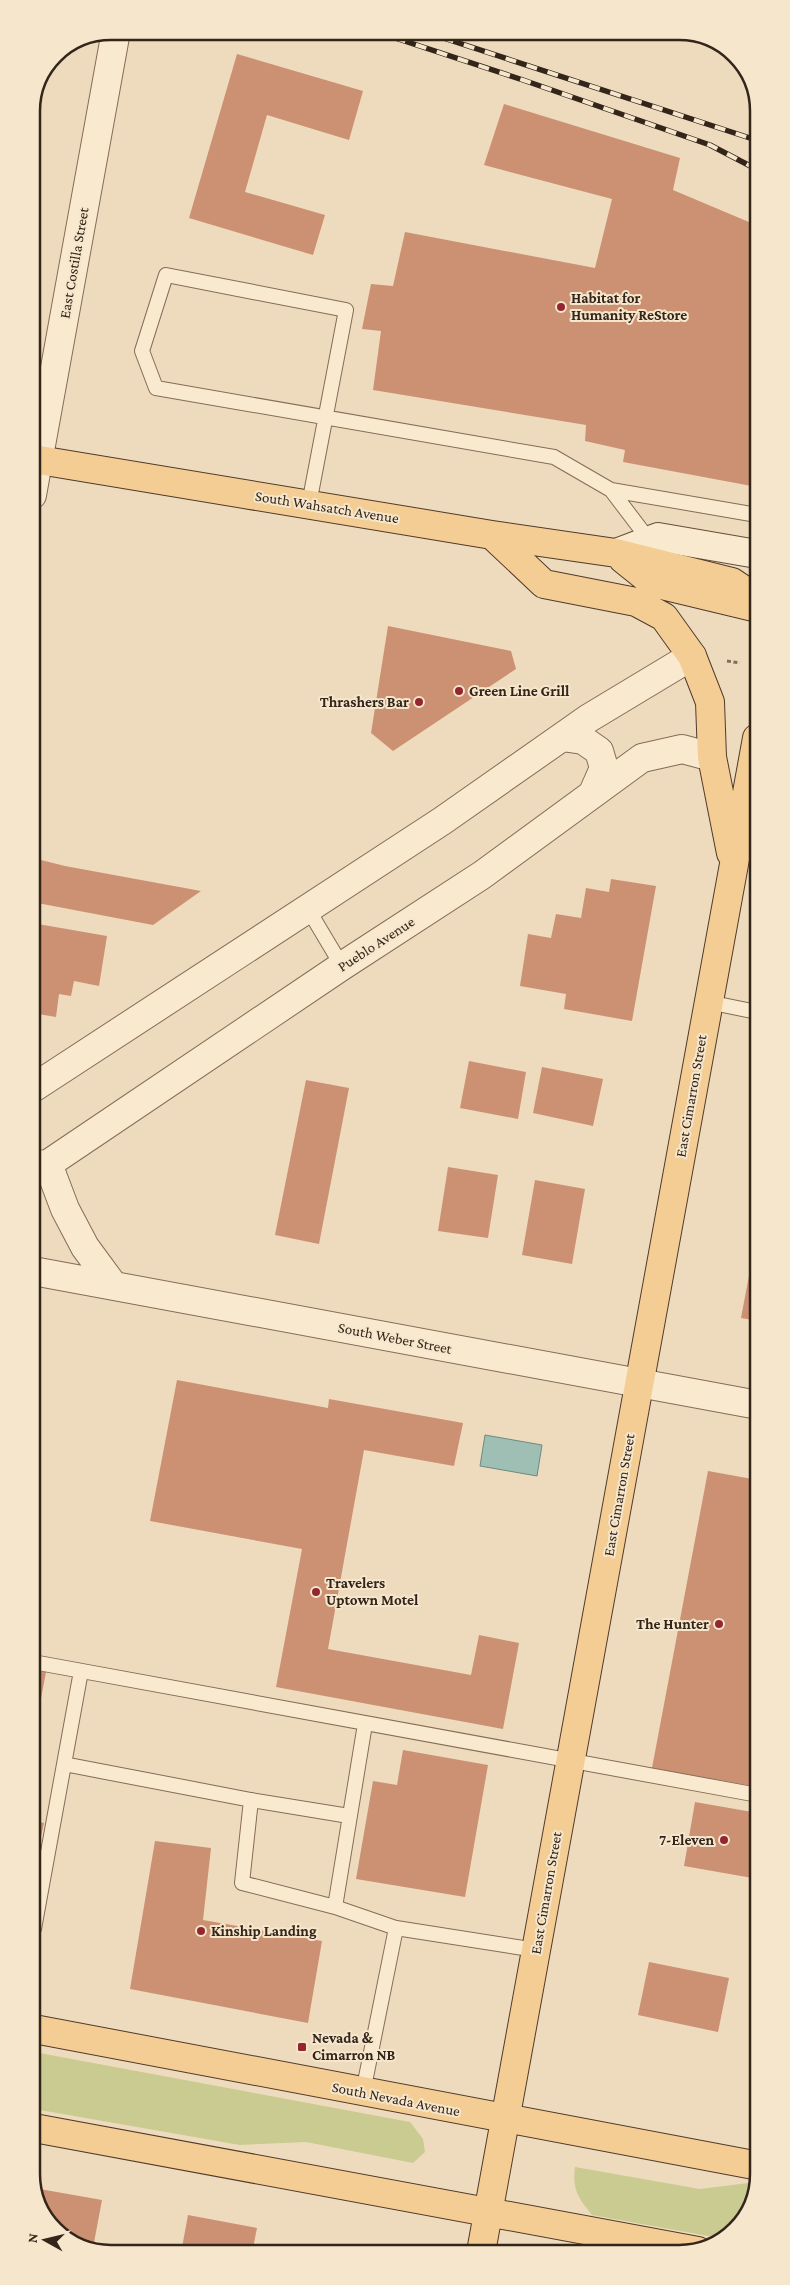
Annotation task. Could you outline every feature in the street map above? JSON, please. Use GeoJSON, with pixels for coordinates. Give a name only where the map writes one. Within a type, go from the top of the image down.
{"type":"FeatureCollection","features":[{"type":"Feature","properties":{"kind":"main road","name":"South Wahsatch Avenue"},"geometry":{"type":"LineString","coordinates":[[40,460],[492,535],[616,553]]}},
{"type":"Feature","properties":{"kind":"main road"},"geometry":{"type":"LineString","coordinates":[[492,535],[544,584],[636,602],[664,618],[692,656],[710,702],[712,757],[733,864]]}},
{"type":"Feature","properties":{"kind":"main road"},"geometry":{"type":"LineString","coordinates":[[616,553],[732,582],[750,594]]}},
{"type":"Feature","properties":{"kind":"main road"},"geometry":{"type":"LineString","coordinates":[[616,553],[653,583],[750,606]]}},
{"type":"Feature","properties":{"kind":"main road","name":"East Cimarron Street"},"geometry":{"type":"LineString","coordinates":[[482,2245],[750,775]]}},
{"type":"Feature","properties":{"kind":"main road"},"geometry":{"type":"LineString","coordinates":[[733,864],[750,832]]}},
{"type":"Feature","properties":{"kind":"main road","name":"South Nevada Avenue"},"geometry":{"type":"LineString","coordinates":[[40,2030],[750,2164]]}},
{"type":"Feature","properties":{"kind":"main road"},"geometry":{"type":"LineString","coordinates":[[40,2129],[488,2214],[664,2245]]}},
{"type":"Feature","properties":{"kind":"street","name":"East Costilla Street"},"geometry":{"type":"LineString","coordinates":[[40,428],[114,40]]}},
{"type":"Feature","properties":{"kind":"street","name":"South Wahsatch Avenue"},"geometry":{"type":"LineString","coordinates":[[616,553],[658,536],[750,553]]}},
{"type":"Feature","properties":{"kind":"street"},"geometry":{"type":"LineString","coordinates":[[40,1083],[442,821],[590,718],[692,656]]}},
{"type":"Feature","properties":{"kind":"street"},"geometry":{"type":"LineString","coordinates":[[562,737],[583,740],[599,751],[604,768],[593,793]]}},
{"type":"Feature","properties":{"kind":"street","name":"Pueblo Avenue"},"geometry":{"type":"LineString","coordinates":[[114,1285],[85,1247],[40,1164],[482,874],[642,758],[682,749],[712,757]]}},
{"type":"Feature","properties":{"kind":"street","name":"South Weber Street"},"geometry":{"type":"LineString","coordinates":[[40,1271],[750,1404]]}},
{"type":"Feature","properties":{"kind":"lane"},"geometry":{"type":"LineString","coordinates":[[309,504],[326,417],[346,310],[166,275],[142,351],[156,388],[326,417],[361,423],[554,457],[611,490],[750,514]]}},
{"type":"Feature","properties":{"kind":"lane"},"geometry":{"type":"LineString","coordinates":[[611,490],[649,540]]}},
{"type":"Feature","properties":{"kind":"lane"},"geometry":{"type":"LineString","coordinates":[[308,909],[342,966]]}},
{"type":"Feature","properties":{"kind":"lane"},"geometry":{"type":"LineString","coordinates":[[708,1002],[750,1011]]}},
{"type":"Feature","properties":{"kind":"lane"},"geometry":{"type":"LineString","coordinates":[[40,1663],[750,1794]]}},
{"type":"Feature","properties":{"kind":"lane"},"geometry":{"type":"LineString","coordinates":[[40,1896],[81,1671]]}},
{"type":"Feature","properties":{"kind":"lane"},"geometry":{"type":"LineString","coordinates":[[334,1907],[365,1724]]}},
{"type":"Feature","properties":{"kind":"lane"},"geometry":{"type":"LineString","coordinates":[[64,1764],[251,1800],[350,1816]]}},
{"type":"Feature","properties":{"kind":"lane"},"geometry":{"type":"LineString","coordinates":[[251,1800],[242,1883],[334,1907],[396,1928],[536,1950]]}},
{"type":"Feature","properties":{"kind":"lane"},"geometry":{"type":"LineString","coordinates":[[362,2092],[396,1928]]}},
{"type":"Feature","properties":{"kind":"path"},"geometry":{"type":"LineString","coordinates":[[724,661],[740,662]]}},
{"type":"Feature","properties":{"kind":"green space"},"geometry":{"type":"Polygon","coordinates":[[[40,2053],[410,2122],[423,2139],[425,2152],[413,2163],[306,2142],[240,2145],[40,2110],[40,2053]]]}},
{"type":"Feature","properties":{"kind":"green space"},"geometry":{"type":"Polygon","coordinates":[[[575,2167],[700,2189],[749,2183],[746,2197],[740,2210],[726,2227],[712,2237],[592,2215],[577,2193],[574,2175],[575,2167]]]}},
{"type":"Feature","properties":{"kind":"water"},"geometry":{"type":"Polygon","coordinates":[[[485,1435],[542,1445],[537,1476],[480,1466],[485,1435]]]}},
{"type":"Feature","properties":{"kind":"building"},"geometry":{"type":"Polygon","coordinates":[[[237,54],[363,91],[349,140],[267,115],[245,192],[325,215],[313,255],[189,218],[237,54]]]}},
{"type":"Feature","properties":{"kind":"building","name":"Habitat for Humanity ReStore"},"geometry":{"type":"Polygon","coordinates":[[[504,104],[680,158],[673,190],[750,222],[750,486],[623,462],[625,450],[585,441],[586,425],[373,390],[381,331],[362,329],[371,284],[393,286],[405,232],[595,268],[612,199],[484,165],[504,104]]]}},
{"type":"Feature","properties":{"kind":"building"},"geometry":{"type":"Polygon","coordinates":[[[388,626],[511,651],[516,669],[393,751],[371,733],[388,626]]]}},
{"type":"Feature","properties":{"kind":"building"},"geometry":{"type":"Polygon","coordinates":[[[40,860],[201,891],[153,925],[40,904],[40,860]]]}},
{"type":"Feature","properties":{"kind":"building"},"geometry":{"type":"Polygon","coordinates":[[[611,879],[656,886],[632,1021],[564,1009],[566,994],[520,986],[528,934],[551,938],[556,914],[581,918],[586,888],[609,892],[611,879]]]}},
{"type":"Feature","properties":{"kind":"building"},"geometry":{"type":"Polygon","coordinates":[[[40,924],[107,936],[99,986],[74,981],[71,996],[59,994],[56,1017],[40,1014],[40,924]]]}},
{"type":"Feature","properties":{"kind":"building"},"geometry":{"type":"Polygon","coordinates":[[[469,1061],[526,1072],[518,1119],[460,1108],[469,1061]]]}},
{"type":"Feature","properties":{"kind":"building"},"geometry":{"type":"Polygon","coordinates":[[[542,1067],[603,1079],[593,1126],[533,1113],[542,1067]]]}},
{"type":"Feature","properties":{"kind":"building"},"geometry":{"type":"Polygon","coordinates":[[[306,1080],[349,1088],[319,1244],[275,1235],[306,1080]]]}},
{"type":"Feature","properties":{"kind":"building"},"geometry":{"type":"Polygon","coordinates":[[[448,1167],[498,1175],[488,1238],[438,1231],[448,1167]]]}},
{"type":"Feature","properties":{"kind":"building"},"geometry":{"type":"Polygon","coordinates":[[[535,1180],[585,1189],[572,1264],[522,1255],[535,1180]]]}},
{"type":"Feature","properties":{"kind":"building"},"geometry":{"type":"Polygon","coordinates":[[[750,1270],[750,1320],[741,1318],[750,1270]]]}},
{"type":"Feature","properties":{"kind":"building"},"geometry":{"type":"Polygon","coordinates":[[[177,1380],[328,1408],[329,1399],[463,1423],[454,1466],[364,1450],[328,1649],[471,1675],[479,1635],[519,1643],[503,1729],[276,1687],[302,1549],[150,1521],[177,1380]]]}},
{"type":"Feature","properties":{"kind":"building","name":"The Hunter"},"geometry":{"type":"Polygon","coordinates":[[[708,1471],[750,1479],[750,1786],[652,1768],[708,1471]]]}},
{"type":"Feature","properties":{"kind":"building"},"geometry":{"type":"Polygon","coordinates":[[[40,1671],[46,1672],[40,1704],[40,1671]]]}},
{"type":"Feature","properties":{"kind":"building"},"geometry":{"type":"Polygon","coordinates":[[[403,1750],[488,1765],[465,1897],[356,1879],[373,1781],[397,1785],[403,1750]]]}},
{"type":"Feature","properties":{"kind":"building","name":"7-Eleven"},"geometry":{"type":"Polygon","coordinates":[[[695,1802],[750,1812],[750,1878],[684,1866],[695,1802]]]}},
{"type":"Feature","properties":{"kind":"building"},"geometry":{"type":"Polygon","coordinates":[[[40,1822],[44,1823],[40,1841],[40,1822]]]}},
{"type":"Feature","properties":{"kind":"building","name":"Kinship Landing"},"geometry":{"type":"Polygon","coordinates":[[[155,1841],[211,1848],[203,1920],[322,1941],[308,2023],[130,1989],[155,1841]]]}},
{"type":"Feature","properties":{"kind":"building"},"geometry":{"type":"Polygon","coordinates":[[[649,1962],[729,1978],[718,2032],[638,2015],[649,1962]]]}},
{"type":"Feature","properties":{"kind":"building"},"geometry":{"type":"Polygon","coordinates":[[[42,2189],[102,2200],[94,2243],[84,2240],[70,2231],[70,2215],[54,2215],[45,2201],[42,2189]]]}},
{"type":"Feature","properties":{"kind":"building"},"geometry":{"type":"Polygon","coordinates":[[[188,2215],[257,2228],[254,2245],[182,2245],[188,2215]]]}},
{"type":"Feature","properties":{"kind":"railway"},"geometry":{"type":"LineString","coordinates":[[401,40],[710,145],[750,166]]}},
{"type":"Feature","properties":{"kind":"railway"},"geometry":{"type":"LineString","coordinates":[[450,40],[750,138]]}},
{"type":"Feature","properties":{"kind":"place","name":"Habitat for Humanity ReStore"},"geometry":{"type":"Point","coordinates":[561,307]}},
{"type":"Feature","properties":{"kind":"place","name":"Green Line Grill"},"geometry":{"type":"Point","coordinates":[459,691]}},
{"type":"Feature","properties":{"kind":"place","name":"Thrashers Bar"},"geometry":{"type":"Point","coordinates":[419,702]}},
{"type":"Feature","properties":{"kind":"place","name":"Travelers Uptown Motel"},"geometry":{"type":"Point","coordinates":[316,1592]}},
{"type":"Feature","properties":{"kind":"place","name":"The Hunter"},"geometry":{"type":"Point","coordinates":[719,1624]}},
{"type":"Feature","properties":{"kind":"place","name":"7-Eleven"},"geometry":{"type":"Point","coordinates":[724,1840]}},
{"type":"Feature","properties":{"kind":"place","name":"Kinship Landing"},"geometry":{"type":"Point","coordinates":[201,1931]}},
{"type":"Feature","properties":{"kind":"place","name":"Nevada & Cimarron NB"},"geometry":{"type":"Point","coordinates":[302,2047]}}]}
